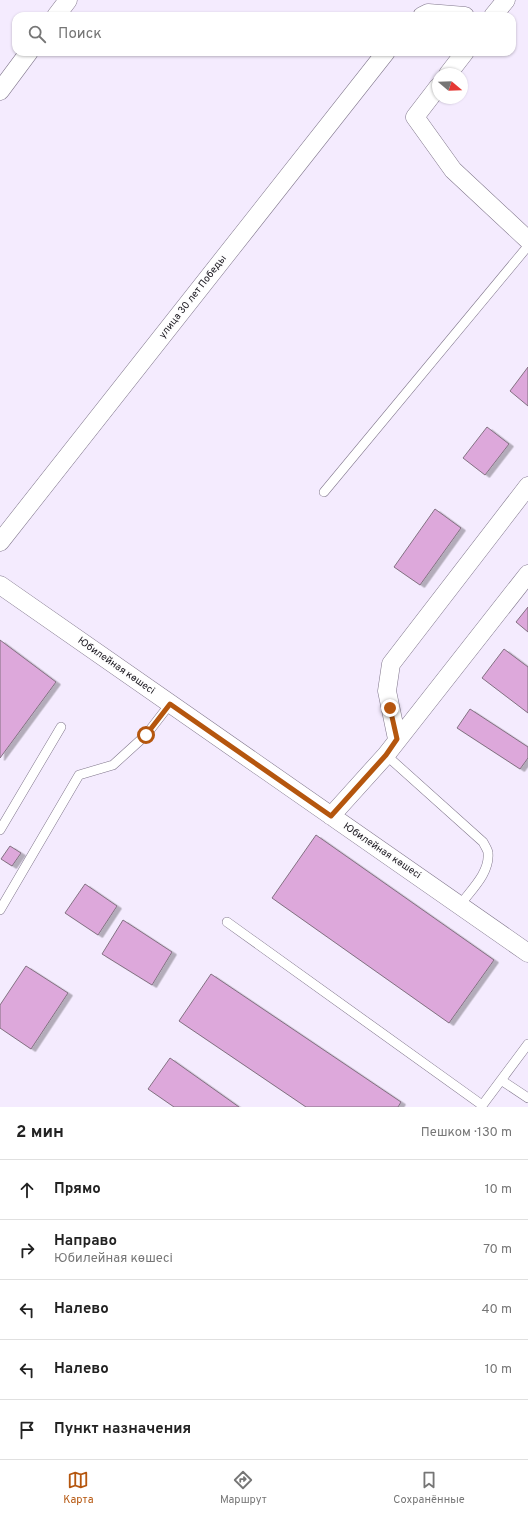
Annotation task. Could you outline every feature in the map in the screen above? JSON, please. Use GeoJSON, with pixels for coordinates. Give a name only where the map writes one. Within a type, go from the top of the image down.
{"type":"FeatureCollection","features":[{"type":"Feature","properties":{"kind":"street"},"geometry":{"type":"LineString","coordinates":[[59,12],[68,0]]}},
{"type":"Feature","properties":{"kind":"street"},"geometry":{"type":"LineString","coordinates":[[496,12],[506,0]]}},
{"type":"Feature","properties":{"kind":"street"},"geometry":{"type":"LineString","coordinates":[[0,91],[26,56]]}},
{"type":"Feature","properties":{"kind":"street","name":"улица 30 лет Победы"},"geometry":{"type":"LineString","coordinates":[[0,542],[383,56]]}},
{"type":"Feature","properties":{"kind":"street"},"geometry":{"type":"LineString","coordinates":[[453,68],[462,56]]}},
{"type":"Feature","properties":{"kind":"street"},"geometry":{"type":"LineString","coordinates":[[432,95],[415,117],[453,170],[528,240]]}},
{"type":"Feature","properties":{"kind":"street"},"geometry":{"type":"LineString","coordinates":[[397,739],[387,691],[391,664],[528,486]]}},
{"type":"Feature","properties":{"kind":"street"},"geometry":{"type":"LineString","coordinates":[[331,816],[386,755],[397,739],[528,574]]}},
{"type":"Feature","properties":{"kind":"street","name":"Юбилейная көшесі"},"geometry":{"type":"LineString","coordinates":[[0,585],[528,953]]}},
{"type":"Feature","properties":{"kind":"lane"},"geometry":{"type":"LineString","coordinates":[[324,492],[528,246]]}},
{"type":"Feature","properties":{"kind":"lane"},"geometry":{"type":"LineString","coordinates":[[0,910],[79,774],[113,765],[146,735],[170,704]]}},
{"type":"Feature","properties":{"kind":"lane"},"geometry":{"type":"LineString","coordinates":[[0,830],[61,727]]}},
{"type":"Feature","properties":{"kind":"lane"},"geometry":{"type":"LineString","coordinates":[[386,755],[483,842],[488,852],[488,864],[482,875],[460,905]]}},
{"type":"Feature","properties":{"kind":"lane"},"geometry":{"type":"LineString","coordinates":[[227,922],[482,1106],[528,1044]]}},
{"type":"Feature","properties":{"kind":"lane"},"geometry":{"type":"LineString","coordinates":[[502,1080],[528,1098]]}},
{"type":"Feature","properties":{"kind":"building"},"geometry":{"type":"Polygon","coordinates":[[[528,367],[528,406],[510,391],[528,367]]]}},
{"type":"Feature","properties":{"kind":"building"},"geometry":{"type":"Polygon","coordinates":[[[487,427],[509,444],[485,475],[463,458],[487,427]]]}},
{"type":"Feature","properties":{"kind":"building"},"geometry":{"type":"Polygon","coordinates":[[[435,509],[461,528],[420,585],[394,567],[435,509]]]}},
{"type":"Feature","properties":{"kind":"building"},"geometry":{"type":"Polygon","coordinates":[[[528,607],[528,632],[516,622],[528,607]]]}},
{"type":"Feature","properties":{"kind":"building"},"geometry":{"type":"Polygon","coordinates":[[[0,640],[56,682],[0,758],[0,640]]]}},
{"type":"Feature","properties":{"kind":"building"},"geometry":{"type":"Polygon","coordinates":[[[504,649],[528,667],[528,713],[482,678],[504,649]]]}},
{"type":"Feature","properties":{"kind":"building"},"geometry":{"type":"Polygon","coordinates":[[[470,709],[528,747],[528,758],[520,769],[457,728],[470,709]]]}},
{"type":"Feature","properties":{"kind":"building"},"geometry":{"type":"Polygon","coordinates":[[[316,835],[494,960],[449,1023],[272,898],[316,835]]]}},
{"type":"Feature","properties":{"kind":"building"},"geometry":{"type":"Polygon","coordinates":[[[10,846],[21,853],[12,866],[1,859],[10,846]]]}},
{"type":"Feature","properties":{"kind":"building"},"geometry":{"type":"Polygon","coordinates":[[[85,884],[117,906],[98,935],[65,913],[85,884]]]}},
{"type":"Feature","properties":{"kind":"building"},"geometry":{"type":"Polygon","coordinates":[[[123,920],[172,952],[152,985],[102,954],[123,920]]]}},
{"type":"Feature","properties":{"kind":"building"},"geometry":{"type":"Polygon","coordinates":[[[26,966],[68,993],[31,1049],[0,1028],[0,1005],[26,966]]]}},
{"type":"Feature","properties":{"kind":"building"},"geometry":{"type":"Polygon","coordinates":[[[211,974],[401,1102],[398,1107],[306,1107],[179,1021],[211,974]]]}},
{"type":"Feature","properties":{"kind":"building"},"geometry":{"type":"Polygon","coordinates":[[[170,1058],[239,1107],[174,1107],[148,1089],[170,1058]]]}},
{"type":"Feature","properties":{"kind":"route"},"geometry":{"type":"LineString","coordinates":[[146,735],[170,704],[331,816],[386,755],[397,739],[390,708]]}}]}
